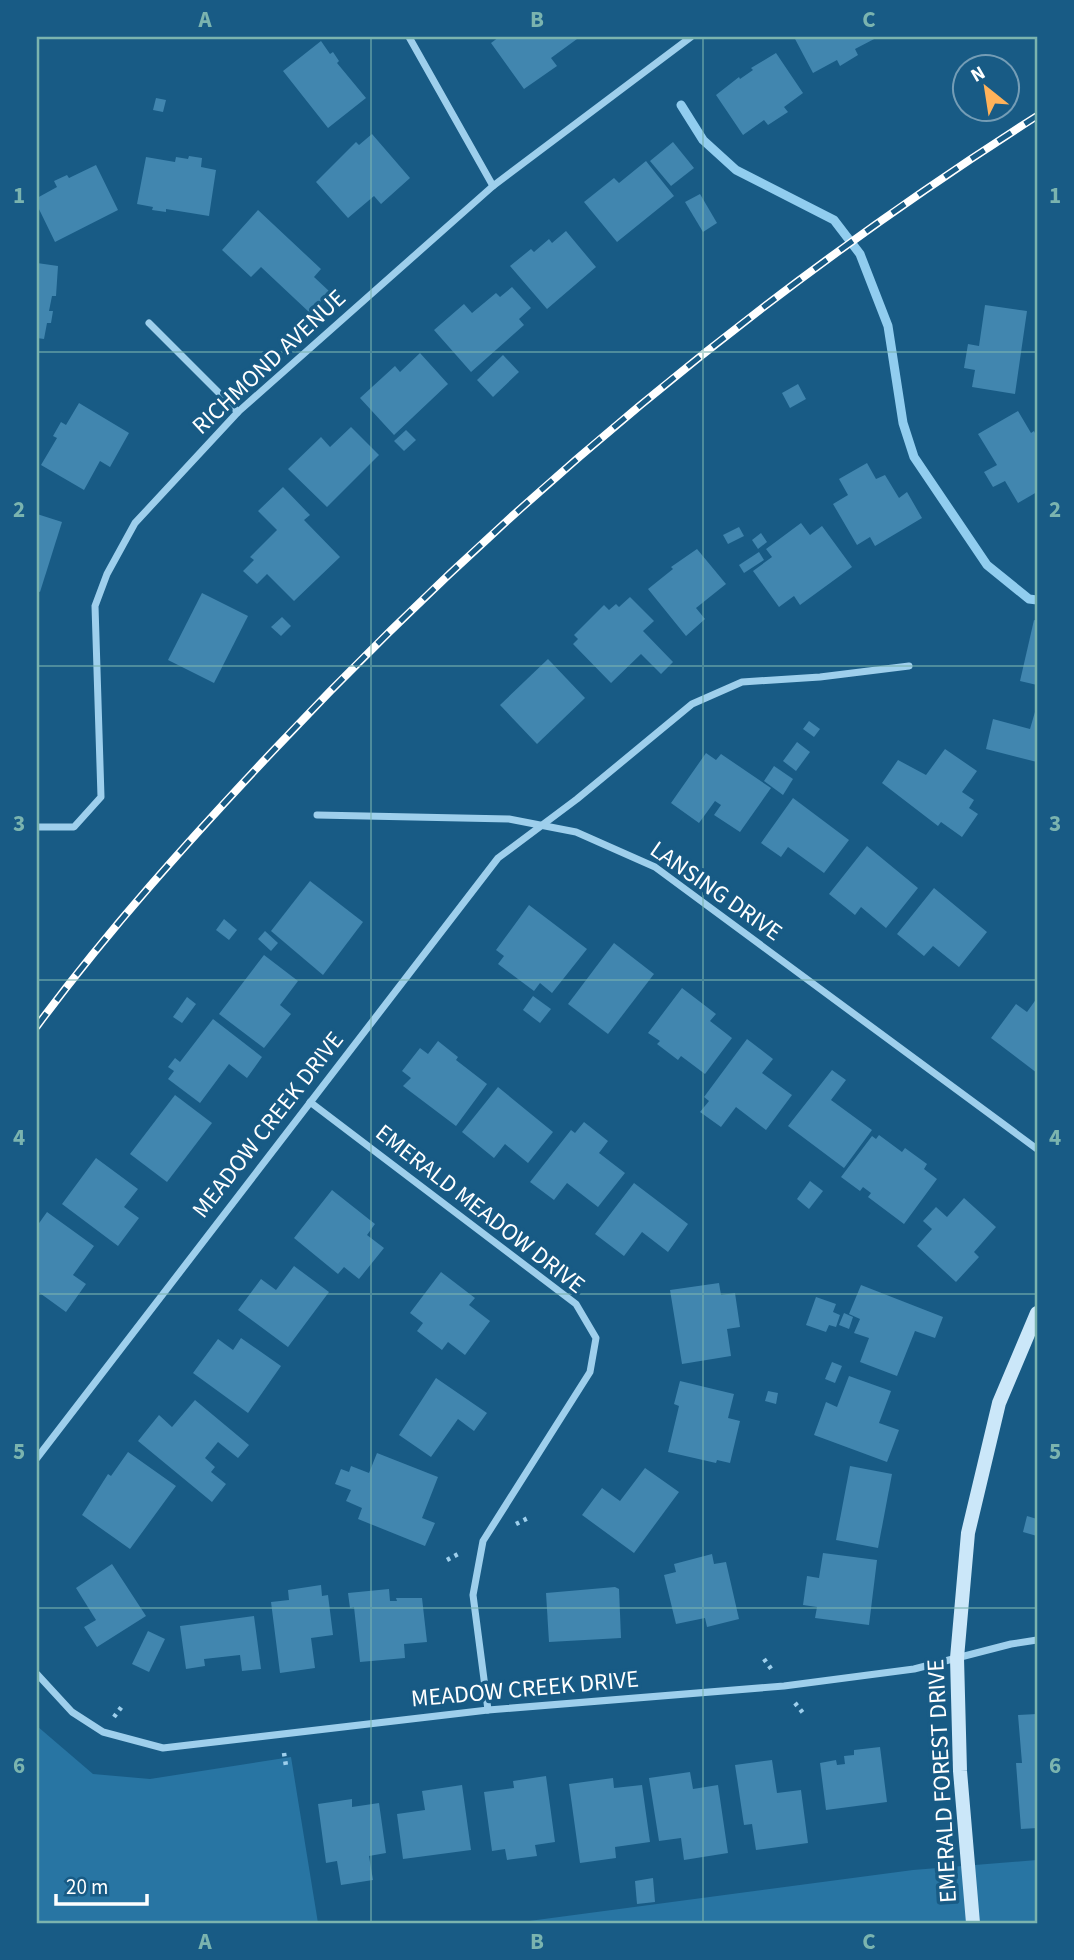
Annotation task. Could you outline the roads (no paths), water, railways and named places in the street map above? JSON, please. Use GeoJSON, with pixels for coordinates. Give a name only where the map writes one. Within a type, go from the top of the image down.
{"type":"FeatureCollection","features":[{"type":"Feature","properties":{"kind":"street"},"geometry":{"type":"LineString","coordinates":[[409,37],[493,186]]}},
{"type":"Feature","properties":{"kind":"street","name":"RICHMOND AVENUE"},"geometry":{"type":"LineString","coordinates":[[37,827],[74,827],[101,797],[95,606],[107,574],[135,523],[238,412],[493,186],[691,37]]}},
{"type":"Feature","properties":{"kind":"street"},"geometry":{"type":"LineString","coordinates":[[149,323],[238,412]]}},
{"type":"Feature","properties":{"kind":"street","name":"MEADOW CREEK DRIVE"},"geometry":{"type":"LineString","coordinates":[[37,1458],[498,858],[692,704],[742,682],[820,677],[909,666]]}},
{"type":"Feature","properties":{"kind":"street","name":"LANSING DRIVE"},"geometry":{"type":"LineString","coordinates":[[317,815],[509,819],[599,840],[655,867],[1037,1149]]}},
{"type":"Feature","properties":{"kind":"street","name":"EMERALD MEADOW DRIVE"},"geometry":{"type":"LineString","coordinates":[[310,1102],[576,1304],[596,1338],[590,1372],[483,1541],[473,1595],[488,1710]]}},
{"type":"Feature","properties":{"kind":"street","name":"EMERALD FOREST DRIVE"},"geometry":{"type":"LineString","coordinates":[[973,1923],[960,1771],[957,1658],[968,1533],[999,1403],[1037,1312]]}},
{"type":"Feature","properties":{"kind":"street","name":"MEADOW CREEK DRIVE"},"geometry":{"type":"LineString","coordinates":[[37,1674],[72,1712],[103,1732],[163,1748],[488,1710],[784,1686],[914,1669],[1037,1640]]}},
{"type":"Feature","properties":{"kind":"waterway"},"geometry":{"type":"LineString","coordinates":[[681,105],[703,140],[736,170],[834,220],[860,254],[888,326],[903,423],[914,457],[987,565],[1029,599],[1037,600]]}},
{"type":"Feature","properties":{"kind":"railway"},"geometry":{"type":"LineString","coordinates":[[37,1026],[150,886],[272,752],[359,662],[541,491],[635,410],[831,257],[1037,116]]}}]}
